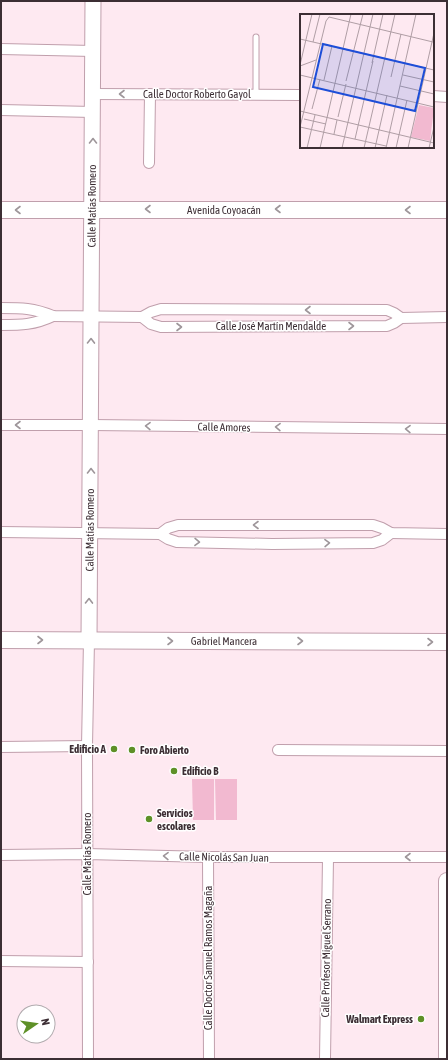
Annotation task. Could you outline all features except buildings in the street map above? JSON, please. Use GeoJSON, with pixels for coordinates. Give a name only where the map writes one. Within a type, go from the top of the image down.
{"type":"FeatureCollection","features":[{"type":"Feature","properties":{"kind":"main road","name":"Avenida Coyoacán"},"geometry":{"type":"LineString","coordinates":[[1,210],[447,210]]}},
{"type":"Feature","properties":{"kind":"main road","name":"Gabriel Mancera"},"geometry":{"type":"LineString","coordinates":[[1,640],[447,642]]}},
{"type":"Feature","properties":{"kind":"main road"},"geometry":{"type":"LineString","coordinates":[[447,881],[447,1057]]}},
{"type":"Feature","properties":{"kind":"street","name":"Calle Matías Romero"},"geometry":{"type":"LineString","coordinates":[[88,1059],[87,854],[92,317],[93,1]]}},
{"type":"Feature","properties":{"kind":"street"},"geometry":{"type":"LineString","coordinates":[[1,49],[93,51]]}},
{"type":"Feature","properties":{"kind":"street","name":"Calle Doctor Roberto Gayol"},"geometry":{"type":"LineString","coordinates":[[93,94],[300,95]]}},
{"type":"Feature","properties":{"kind":"street"},"geometry":{"type":"LineString","coordinates":[[149,163],[150,94]]}},
{"type":"Feature","properties":{"kind":"street"},"geometry":{"type":"LineString","coordinates":[[434,96],[447,97]]}},
{"type":"Feature","properties":{"kind":"street"},"geometry":{"type":"LineString","coordinates":[[1,110],[93,112]]}},
{"type":"Feature","properties":{"kind":"street","name":"Calle José Martín Mendalde"},"geometry":{"type":"LineString","coordinates":[[1,308],[27,308],[39,310],[53,316],[142,318],[151,324],[160,327],[387,326],[401,318],[447,317]]}},
{"type":"Feature","properties":{"kind":"street","name":"Calle José Martín Mendalde"},"geometry":{"type":"LineString","coordinates":[[142,318],[151,312],[161,309],[387,310],[394,312],[401,318]]}},
{"type":"Feature","properties":{"kind":"street","name":"Calle José Martín Mendalde"},"geometry":{"type":"LineString","coordinates":[[1,325],[29,325],[53,316]]}},
{"type":"Feature","properties":{"kind":"street","name":"Calle Amores"},"geometry":{"type":"LineString","coordinates":[[1,426],[91,425],[447,429]]}},
{"type":"Feature","properties":{"kind":"street"},"geometry":{"type":"LineString","coordinates":[[160,534],[168,528],[178,525],[373,525],[392,533],[447,534]]}},
{"type":"Feature","properties":{"kind":"street"},"geometry":{"type":"LineString","coordinates":[[272,525],[272,544]]}},
{"type":"Feature","properties":{"kind":"street"},"geometry":{"type":"LineString","coordinates":[[1,532],[160,534],[177,542],[272,544],[373,543],[382,540],[392,533]]}},
{"type":"Feature","properties":{"kind":"street"},"geometry":{"type":"LineString","coordinates":[[1,747],[88,746]]}},
{"type":"Feature","properties":{"kind":"street"},"geometry":{"type":"LineString","coordinates":[[278,750],[447,751]]}},
{"type":"Feature","properties":{"kind":"street","name":"Calle Nicolás San Juan"},"geometry":{"type":"LineString","coordinates":[[1,855],[87,854],[328,858],[447,857]]}},
{"type":"Feature","properties":{"kind":"street","name":"Calle Doctor Samuel Ramos Magaña"},"geometry":{"type":"LineString","coordinates":[[208,857],[208,1059]]}},
{"type":"Feature","properties":{"kind":"street","name":"Calle Profesor Miguel Serrano"},"geometry":{"type":"LineString","coordinates":[[325,1059],[328,858]]}},
{"type":"Feature","properties":{"kind":"street"},"geometry":{"type":"LineString","coordinates":[[1,961],[88,962]]}},
{"type":"Feature","properties":{"kind":"lane"},"geometry":{"type":"LineString","coordinates":[[256,37],[256,95]]}},
{"type":"Feature","properties":{"kind":"shaded area"},"geometry":{"type":"Polygon","coordinates":[[[192,779],[214,779],[214,820],[193,820],[192,779]]]}},
{"type":"Feature","properties":{"kind":"shaded area"},"geometry":{"type":"Polygon","coordinates":[[[215,779],[237,779],[237,820],[216,820],[215,779]]]}},
{"type":"Feature","properties":{"kind":"place","name":"Edificio A"},"geometry":{"type":"Point","coordinates":[114,749]}},
{"type":"Feature","properties":{"kind":"place","name":"Foro Abierto"},"geometry":{"type":"Point","coordinates":[132,750]}},
{"type":"Feature","properties":{"kind":"place","name":"Edificio B"},"geometry":{"type":"Point","coordinates":[174,771]}},
{"type":"Feature","properties":{"kind":"place","name":"Servicios escolares"},"geometry":{"type":"Point","coordinates":[149,819]}},
{"type":"Feature","properties":{"kind":"place","name":"Walmart Express"},"geometry":{"type":"Point","coordinates":[421,1019]}}]}
